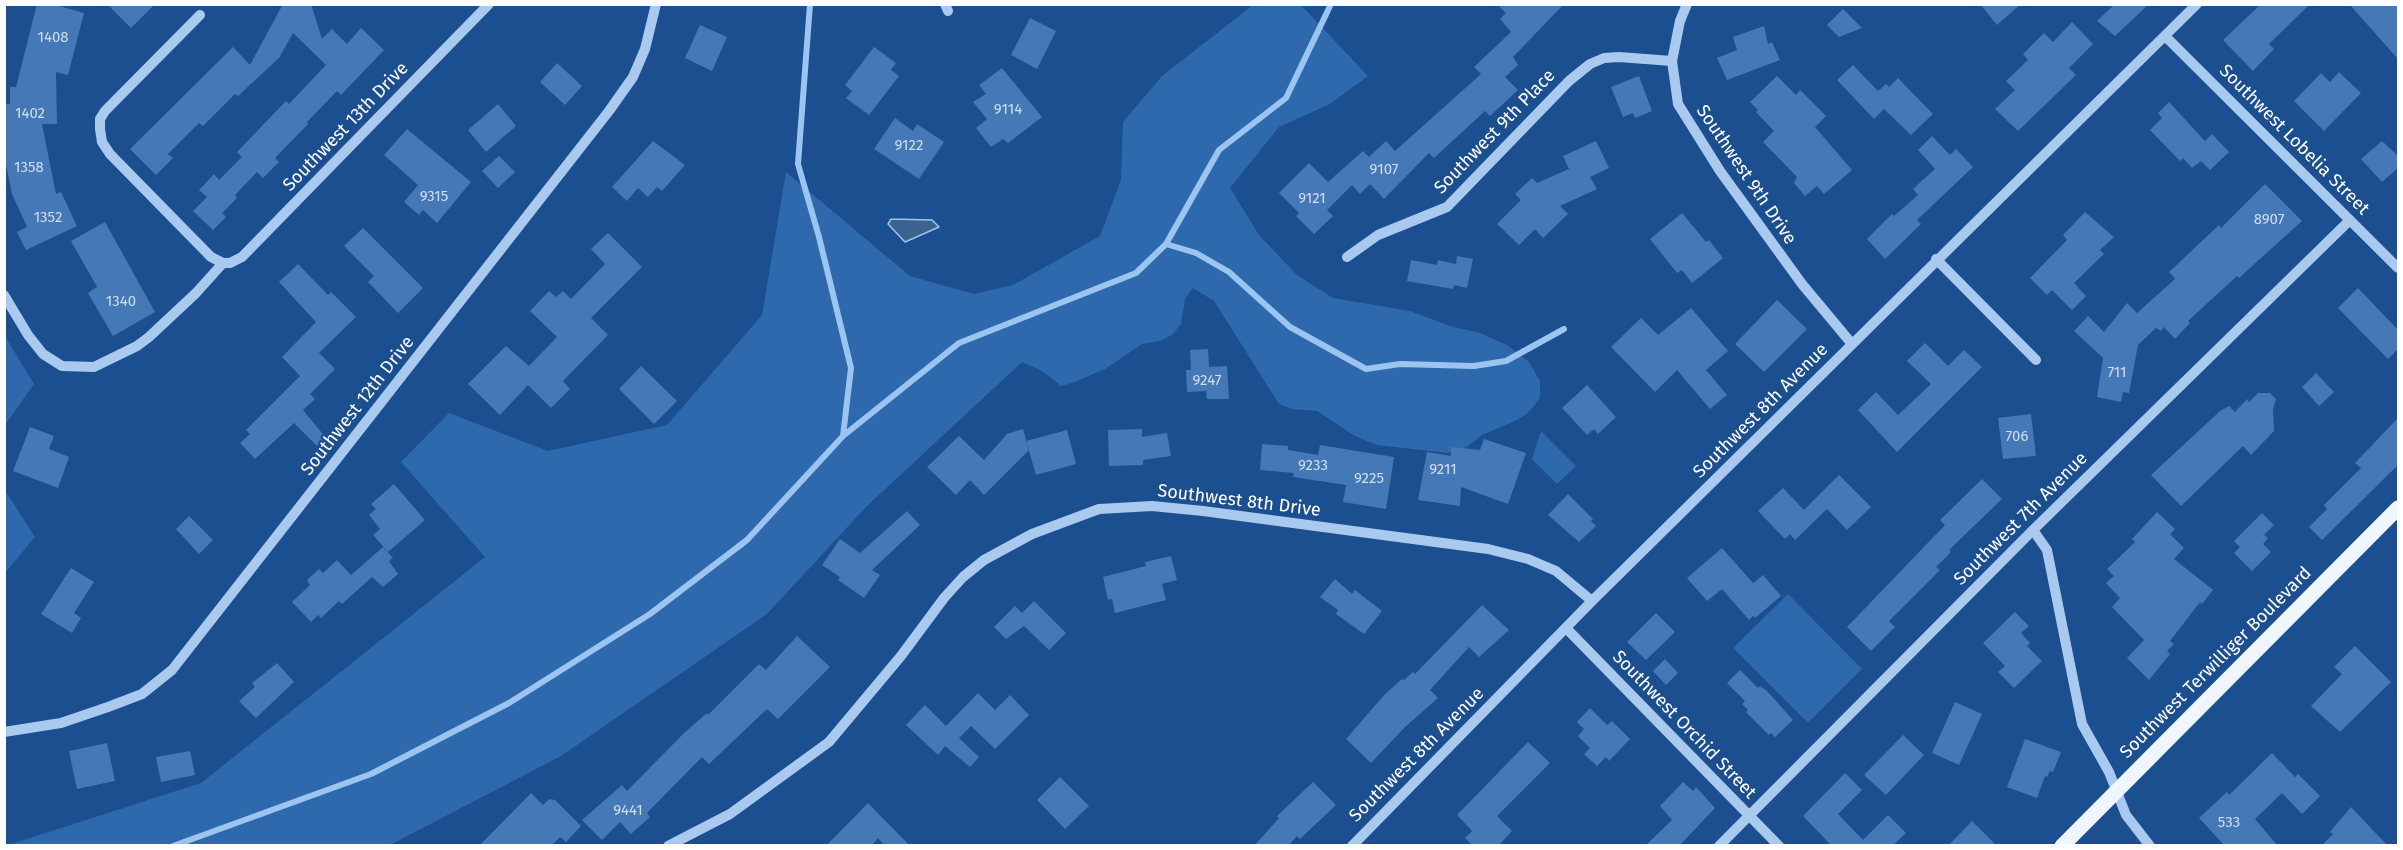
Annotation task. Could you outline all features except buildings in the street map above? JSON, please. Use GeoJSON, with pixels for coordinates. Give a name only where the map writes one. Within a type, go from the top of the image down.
{"type":"FeatureCollection","features":[{"type":"Feature","properties":{"kind":"main road","name":"Southwest Terwilliger Boulevard"},"geometry":{"type":"LineString","coordinates":[[2062,846],[2398,508]]}},
{"type":"Feature","properties":{"kind":"street","name":"Southwest 13th Drive"},"geometry":{"type":"LineString","coordinates":[[4,295],[28,335],[43,354],[62,366],[94,367],[137,346],[196,293],[223,263],[230,263],[242,257],[489,4]]}},
{"type":"Feature","properties":{"kind":"street","name":"Southwest 12th Drive"},"geometry":{"type":"LineString","coordinates":[[4,732],[61,723],[108,707],[142,694],[172,670],[609,111],[633,76],[645,49],[657,4]]}},
{"type":"Feature","properties":{"kind":"street","name":"Southwest 9th Drive"},"geometry":{"type":"LineString","coordinates":[[1687,4],[1680,21],[1672,61],[1678,104],[1714,161],[1802,284],[1852,345]]}},
{"type":"Feature","properties":{"kind":"street","name":"Southwest 8th Avenue"},"geometry":{"type":"LineString","coordinates":[[1352,846],[1592,601],[1936,259],[2197,4]]}},
{"type":"Feature","properties":{"kind":"street"},"geometry":{"type":"LineString","coordinates":[[200,15],[105,111],[100,119],[100,129],[102,142],[110,154],[211,257],[223,263]]}},
{"type":"Feature","properties":{"kind":"street","name":"Southwest Lobelia Street"},"geometry":{"type":"LineString","coordinates":[[2165,36],[2398,268]]}},
{"type":"Feature","properties":{"kind":"street","name":"Southwest 9th Place"},"geometry":{"type":"LineString","coordinates":[[1347,257],[1378,235],[1447,207],[1579,70],[1604,58],[1672,61]]}},
{"type":"Feature","properties":{"kind":"street","name":"Southwest 7th Avenue"},"geometry":{"type":"LineString","coordinates":[[1719,846],[2033,530],[2350,220]]}},
{"type":"Feature","properties":{"kind":"street"},"geometry":{"type":"LineString","coordinates":[[1936,259],[2036,360]]}},
{"type":"Feature","properties":{"kind":"street","name":"Southwest 8th Drive"},"geometry":{"type":"LineString","coordinates":[[668,846],[730,814],[829,742],[901,656],[944,598],[963,577],[984,560],[1032,534],[1099,509],[1152,506],[1203,511],[1226,516],[1488,549],[1528,560],[1556,571],[1592,601]]}},
{"type":"Feature","properties":{"kind":"street"},"geometry":{"type":"LineString","coordinates":[[2033,530],[2047,550],[2082,724],[2109,772],[2126,815],[2150,846]]}},
{"type":"Feature","properties":{"kind":"street","name":"Southwest Orchid Street"},"geometry":{"type":"LineString","coordinates":[[1566,628],[1779,846]]}},
{"type":"Feature","properties":{"kind":"shaded area"},"geometry":{"type":"Polygon","coordinates":[[[1253,5],[1301,5],[1368,76],[1330,104],[1279,127],[1230,188],[1259,235],[1297,275],[1333,298],[1410,311],[1453,327],[1480,333],[1507,345],[1529,362],[1540,381],[1540,398],[1529,412],[1517,420],[1482,435],[1467,447],[1448,453],[1377,445],[1355,436],[1317,411],[1292,409],[1279,404],[1214,301],[1193,288],[1185,299],[1181,324],[1172,335],[1160,341],[1142,344],[1105,369],[1061,386],[1042,371],[1022,362],[867,506],[767,614],[561,756],[390,845],[5,846],[201,783],[485,557],[401,462],[449,413],[548,451],[667,425],[762,315],[786,172],[910,276],[974,294],[1013,285],[1100,236],[1121,180],[1123,122],[1162,76],[1253,5]]]}},
{"type":"Feature","properties":{"kind":"shaded area"},"geometry":{"type":"Polygon","coordinates":[[[891,219],[932,220],[939,227],[905,242],[888,224],[891,219]]]}},
{"type":"Feature","properties":{"kind":"shaded area"},"geometry":{"type":"Polygon","coordinates":[[[5,336],[34,384],[5,425],[5,336]]]}},
{"type":"Feature","properties":{"kind":"shaded area"},"geometry":{"type":"Polygon","coordinates":[[[1541,431],[1576,466],[1557,484],[1532,459],[1541,431]]]}},
{"type":"Feature","properties":{"kind":"shaded area"},"geometry":{"type":"Polygon","coordinates":[[[4,489],[35,537],[5,573],[4,573],[4,489]]]}},
{"type":"Feature","properties":{"kind":"shaded area"},"geometry":{"type":"Polygon","coordinates":[[[1788,594],[1862,669],[1808,723],[1733,648],[1788,594]]]}},
{"type":"Feature","properties":{"kind":"waterway"},"geometry":{"type":"LineString","coordinates":[[810,4],[798,164],[819,237],[851,368],[843,436]]}},
{"type":"Feature","properties":{"kind":"waterway"},"geometry":{"type":"LineString","coordinates":[[173,846],[371,774],[509,703],[650,614],[747,540],[843,436],[959,343],[1136,273],[1166,244],[1219,150],[1286,98],[1331,4]]}},
{"type":"Feature","properties":{"kind":"waterway"},"geometry":{"type":"LineString","coordinates":[[1166,244],[1196,253],[1229,272],[1290,327],[1366,369],[1400,364],[1474,366],[1506,361],[1564,329]]}}]}
